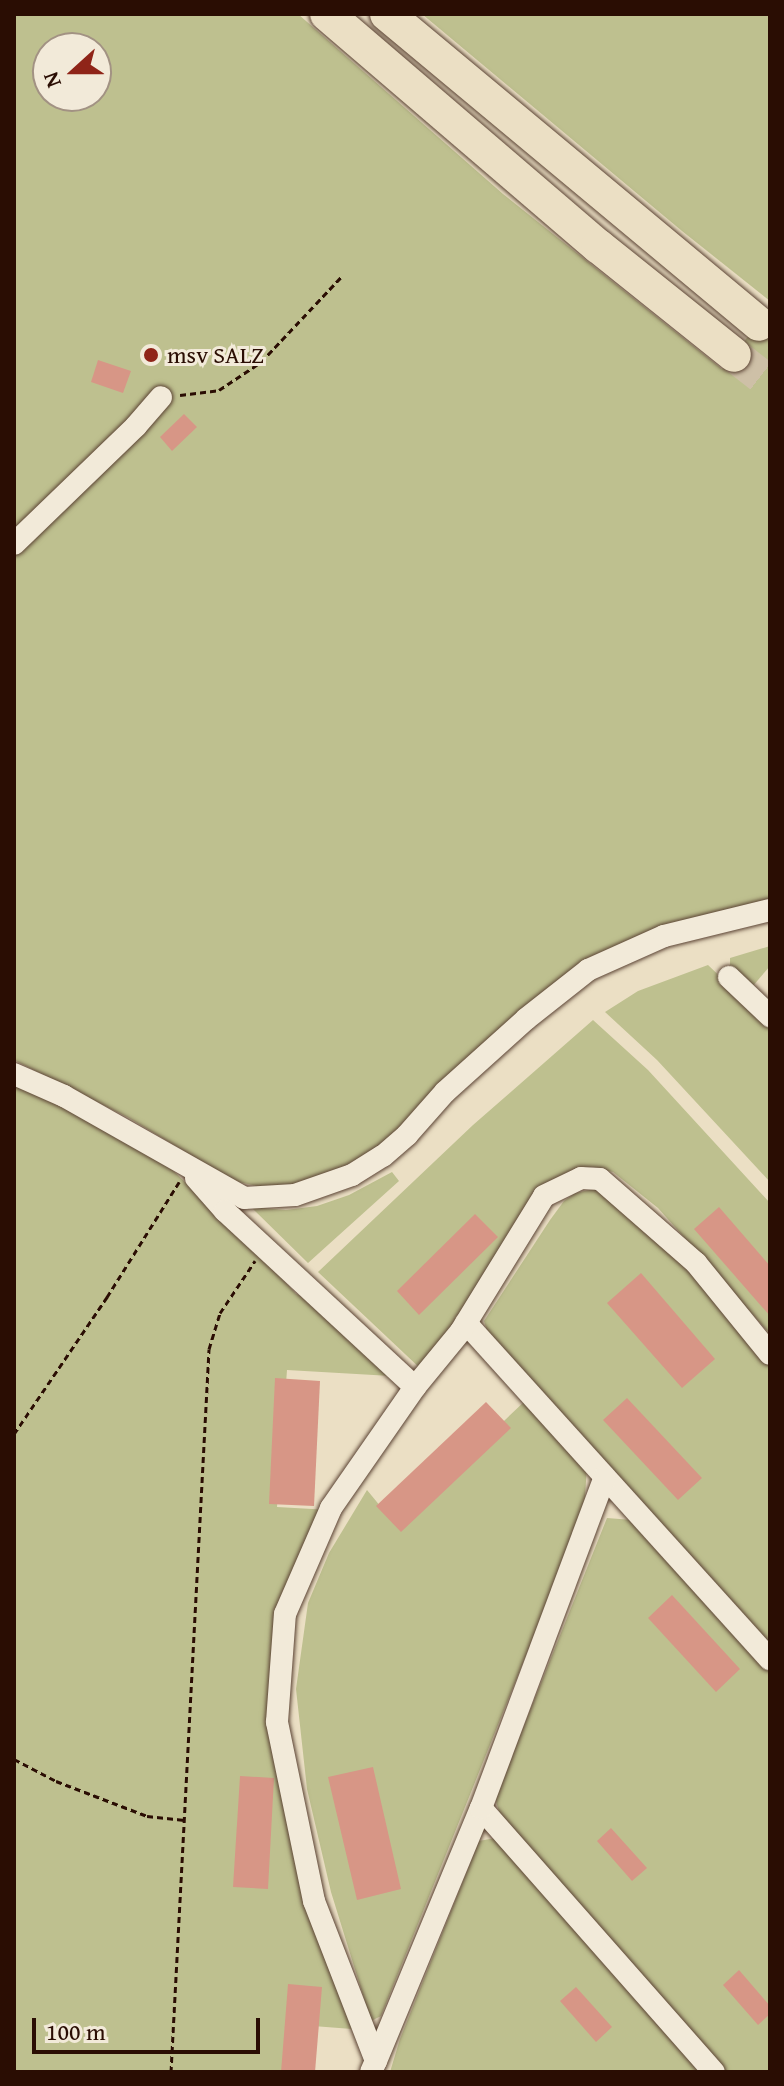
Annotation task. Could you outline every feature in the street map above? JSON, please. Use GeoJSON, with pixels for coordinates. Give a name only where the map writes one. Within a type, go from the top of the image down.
{"type":"FeatureCollection","features":[{"type":"Feature","properties":{"kind":"highway"},"geometry":{"type":"LineString","coordinates":[[327,14],[598,246],[734,355]]}},
{"type":"Feature","properties":{"kind":"highway"},"geometry":{"type":"LineString","coordinates":[[387,14],[759,324]]}},
{"type":"Feature","properties":{"kind":"lane"},"geometry":{"type":"LineString","coordinates":[[14,544],[136,426],[161,397]]}},
{"type":"Feature","properties":{"kind":"lane"},"geometry":{"type":"LineString","coordinates":[[14,1074],[64,1096],[244,1198],[295,1195],[352,1175],[383,1156],[407,1135],[445,1092],[526,1019],[588,970],[664,936],[770,910]]}},
{"type":"Feature","properties":{"kind":"lane"},"geometry":{"type":"LineString","coordinates":[[729,977],[770,1016]]}},
{"type":"Feature","properties":{"kind":"lane"},"geometry":{"type":"LineString","coordinates":[[187,1168],[264,1247],[415,1387]]}},
{"type":"Feature","properties":{"kind":"lane"},"geometry":{"type":"LineString","coordinates":[[374,2066],[314,1901],[277,1722],[285,1614],[331,1508],[415,1387],[466,1323],[544,1196],[581,1178],[600,1179],[696,1263],[770,1354]]}},
{"type":"Feature","properties":{"kind":"lane"},"geometry":{"type":"LineString","coordinates":[[466,1323],[770,1659]]}},
{"type":"Feature","properties":{"kind":"lane"},"geometry":{"type":"LineString","coordinates":[[374,2066],[481,1808],[605,1477]]}},
{"type":"Feature","properties":{"kind":"lane"},"geometry":{"type":"LineString","coordinates":[[481,1808],[714,2072]]}},
{"type":"Feature","properties":{"kind":"path"},"geometry":{"type":"LineString","coordinates":[[161,397],[219,390],[261,362],[341,277]]}},
{"type":"Feature","properties":{"kind":"path"},"geometry":{"type":"LineString","coordinates":[[14,1434],[107,1297],[187,1168]]}},
{"type":"Feature","properties":{"kind":"path"},"geometry":{"type":"LineString","coordinates":[[171,2072],[209,1349],[220,1313],[264,1247]]}},
{"type":"Feature","properties":{"kind":"path"},"geometry":{"type":"LineString","coordinates":[[14,1759],[56,1781],[147,1816],[185,1820]]}},
{"type":"Feature","properties":{"kind":"green space"},"geometry":{"type":"Polygon","coordinates":[[[14,14],[298,14],[503,194],[722,369],[770,309],[770,904],[628,944],[342,1178],[266,1188],[234,1181],[129,1118],[14,1060],[14,14]]]}},
{"type":"Feature","properties":{"kind":"green space"},"geometry":{"type":"Polygon","coordinates":[[[422,14],[770,14],[770,301],[682,231],[422,14]]]}},
{"type":"Feature","properties":{"kind":"green space"},"geometry":{"type":"Polygon","coordinates":[[[770,946],[770,966],[752,987],[730,967],[730,958],[770,946]]]}},
{"type":"Feature","properties":{"kind":"green space"},"geometry":{"type":"Polygon","coordinates":[[[708,965],[770,1024],[770,1182],[657,1060],[605,1012],[638,991],[708,965]]]}},
{"type":"Feature","properties":{"kind":"green space"},"geometry":{"type":"Polygon","coordinates":[[[593,1020],[648,1070],[770,1203],[770,1334],[658,1208],[613,1172],[592,1167],[560,1181],[423,1371],[318,1272],[473,1125],[593,1020]]]}},
{"type":"Feature","properties":{"kind":"green space"},"geometry":{"type":"Polygon","coordinates":[[[14,1081],[164,1162],[258,1252],[296,1294],[305,1297],[391,1376],[287,1370],[277,1507],[330,1510],[309,1552],[280,1695],[352,2029],[300,2025],[296,2072],[14,2072],[14,1081]]]}},
{"type":"Feature","properties":{"kind":"green space"},"geometry":{"type":"Polygon","coordinates":[[[392,1172],[399,1181],[308,1263],[251,1207],[286,1210],[317,1206],[349,1195],[392,1172]]]}},
{"type":"Feature","properties":{"kind":"green space"},"geometry":{"type":"Polygon","coordinates":[[[599,1188],[655,1231],[770,1364],[770,1644],[490,1340],[484,1321],[550,1220],[564,1201],[575,1193],[599,1188]]]}},
{"type":"Feature","properties":{"kind":"green space"},"geometry":{"type":"Polygon","coordinates":[[[526,1400],[587,1466],[584,1511],[381,2016],[371,2021],[331,1892],[307,1789],[296,1689],[308,1603],[329,1553],[367,1490],[395,1524],[526,1400]]]}},
{"type":"Feature","properties":{"kind":"green space"},"geometry":{"type":"Polygon","coordinates":[[[607,1518],[632,1520],[770,1664],[770,2072],[721,2072],[501,1818],[495,1798],[607,1518]]]}},
{"type":"Feature","properties":{"kind":"green space"},"geometry":{"type":"Polygon","coordinates":[[[495,1838],[701,2072],[390,2072],[400,2039],[479,1841],[495,1838]]]}},
{"type":"Feature","properties":{"kind":"building"},"geometry":{"type":"Polygon","coordinates":[[[98,360],[131,371],[123,393],[91,382],[98,360]]]}},
{"type":"Feature","properties":{"kind":"building"},"geometry":{"type":"Polygon","coordinates":[[[184,414],[197,427],[172,451],[160,437],[184,414]]]}},
{"type":"Feature","properties":{"kind":"building"},"geometry":{"type":"Polygon","coordinates":[[[719,1207],[770,1266],[770,1316],[694,1229],[719,1207]]]}},
{"type":"Feature","properties":{"kind":"building"},"geometry":{"type":"Polygon","coordinates":[[[475,1214],[498,1237],[419,1315],[397,1291],[475,1214]]]}},
{"type":"Feature","properties":{"kind":"building"},"geometry":{"type":"Polygon","coordinates":[[[641,1273],[715,1359],[682,1388],[607,1303],[641,1273]]]}},
{"type":"Feature","properties":{"kind":"building"},"geometry":{"type":"Polygon","coordinates":[[[275,1378],[320,1381],[314,1506],[269,1504],[275,1378]]]}},
{"type":"Feature","properties":{"kind":"building"},"geometry":{"type":"Polygon","coordinates":[[[627,1398],[702,1478],[678,1500],[603,1420],[627,1398]]]}},
{"type":"Feature","properties":{"kind":"building"},"geometry":{"type":"Polygon","coordinates":[[[486,1402],[511,1428],[401,1532],[376,1506],[486,1402]]]}},
{"type":"Feature","properties":{"kind":"building"},"geometry":{"type":"Polygon","coordinates":[[[672,1595],[740,1669],[716,1692],[648,1618],[672,1595]]]}},
{"type":"Feature","properties":{"kind":"building"},"geometry":{"type":"Polygon","coordinates":[[[373,1767],[401,1889],[357,1900],[328,1777],[373,1767]]]}},
{"type":"Feature","properties":{"kind":"building"},"geometry":{"type":"Polygon","coordinates":[[[240,1776],[274,1778],[268,1889],[233,1887],[240,1776]]]}},
{"type":"Feature","properties":{"kind":"building"},"geometry":{"type":"Polygon","coordinates":[[[611,1828],[647,1868],[632,1881],[597,1841],[611,1828]]]}},
{"type":"Feature","properties":{"kind":"building"},"geometry":{"type":"Polygon","coordinates":[[[739,1970],[770,2006],[770,2014],[758,2025],[723,1985],[739,1970]]]}},
{"type":"Feature","properties":{"kind":"building"},"geometry":{"type":"Polygon","coordinates":[[[288,1984],[322,1987],[315,2072],[281,2072],[288,1984]]]}},
{"type":"Feature","properties":{"kind":"building"},"geometry":{"type":"Polygon","coordinates":[[[576,1987],[612,2027],[596,2042],[560,2001],[576,1987]]]}},
{"type":"Feature","properties":{"kind":"tunnel"},"geometry":{"type":"LineString","coordinates":[[734,355],[770,383]]}},
{"type":"Feature","properties":{"kind":"place","name":"msv SALZ"},"geometry":{"type":"Point","coordinates":[151,355]}}]}
